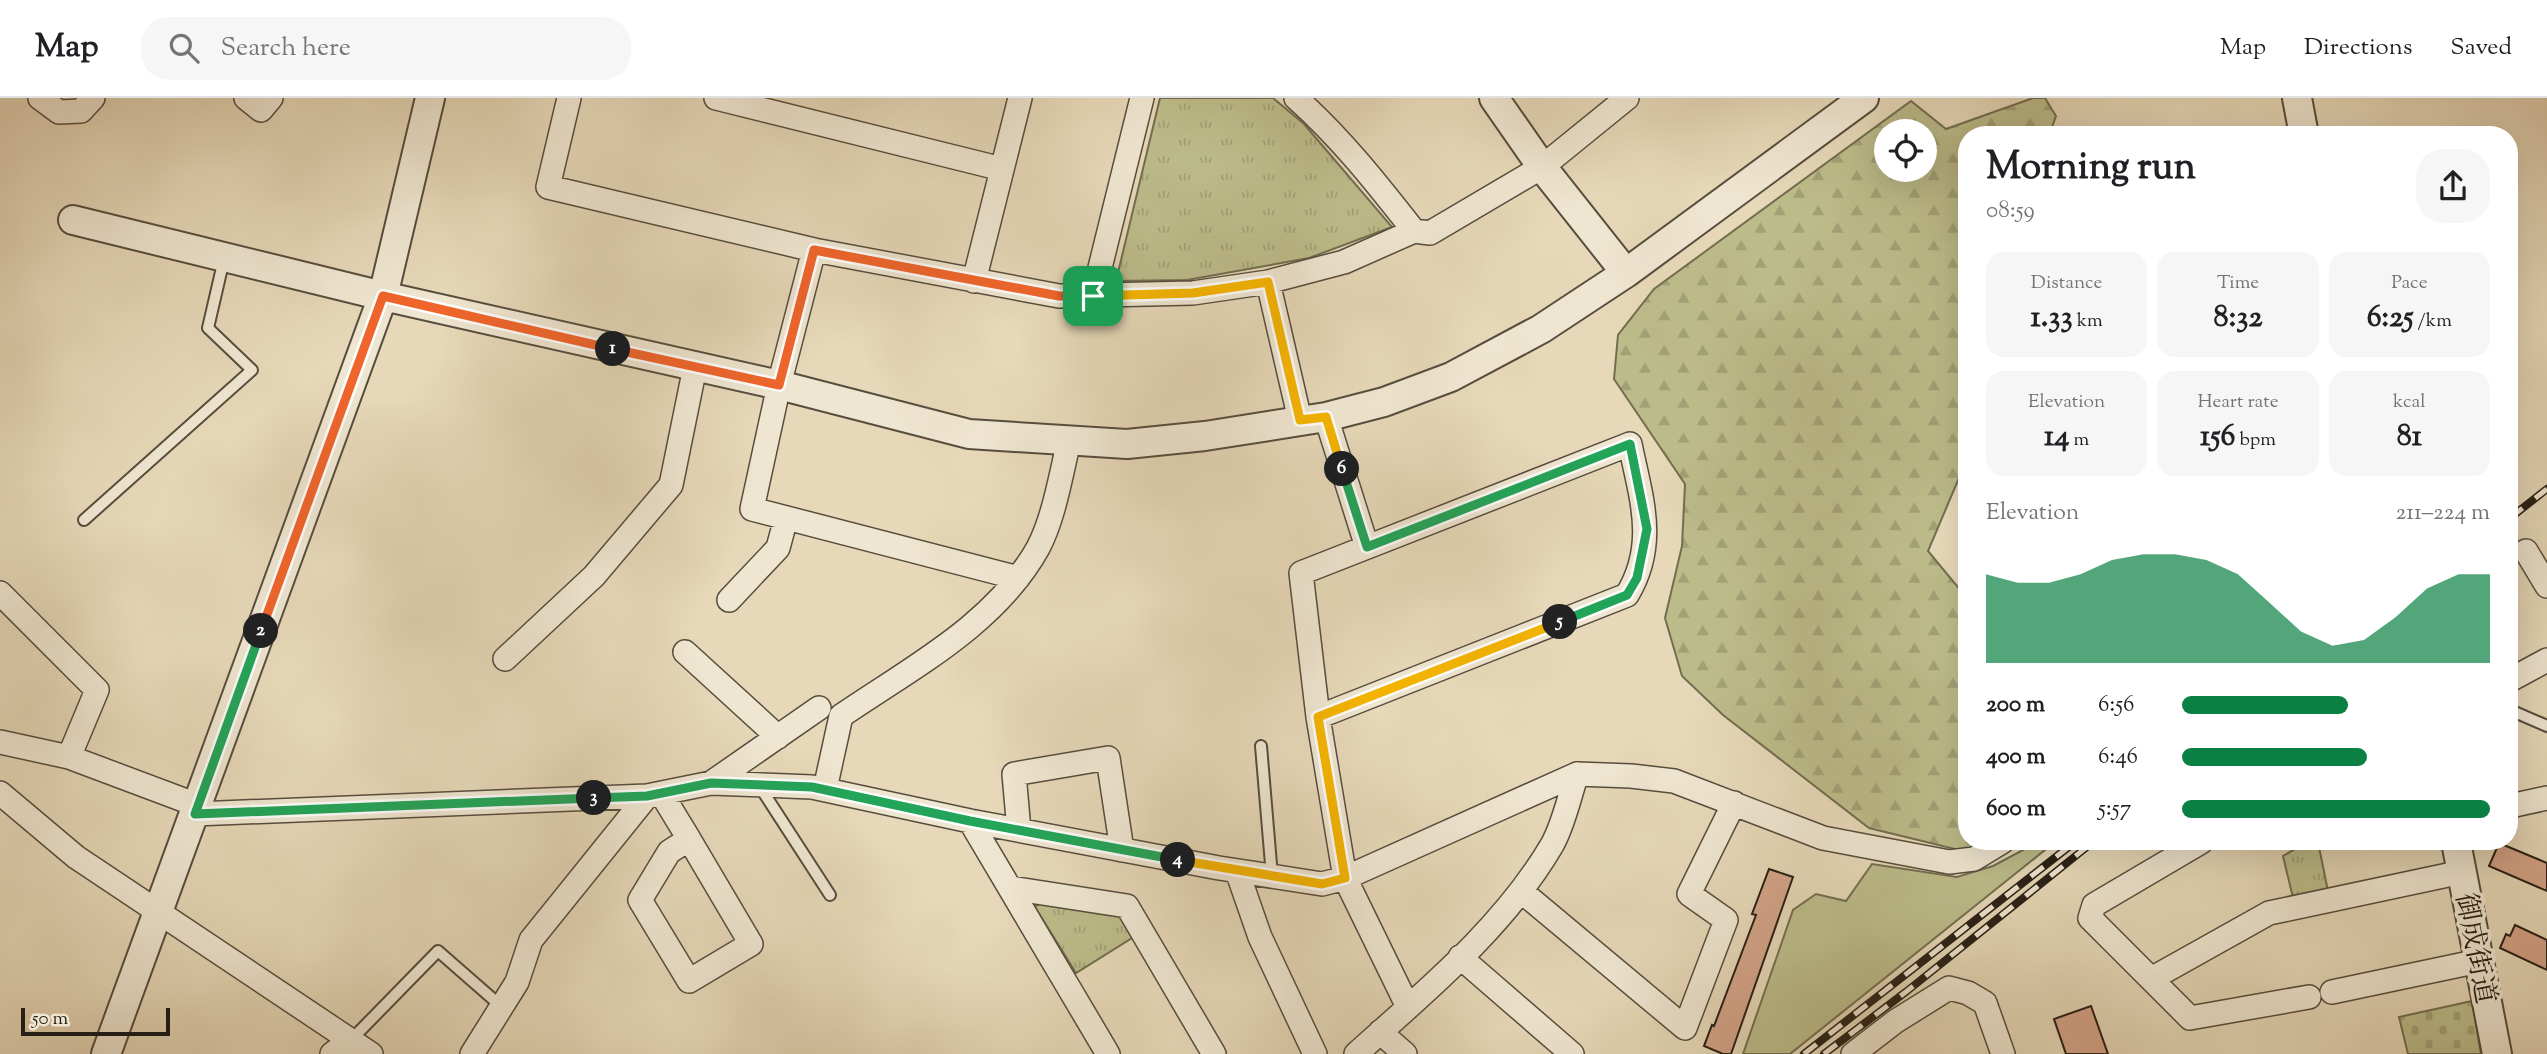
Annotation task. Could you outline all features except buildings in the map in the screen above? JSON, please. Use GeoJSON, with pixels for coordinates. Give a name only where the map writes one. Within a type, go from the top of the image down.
{"type":"FeatureCollection","features":[{"type":"Feature","properties":{"kind":"street"},"geometry":{"type":"LineString","coordinates":[[40,98],[59,112],[80,111],[93,98]]}},
{"type":"Feature","properties":{"kind":"street"},"geometry":{"type":"LineString","coordinates":[[246,98],[261,110],[271,98]]}},
{"type":"Feature","properties":{"kind":"street"},"geometry":{"type":"LineString","coordinates":[[106,1054],[383,296],[430,98]]}},
{"type":"Feature","properties":{"kind":"street"},"geometry":{"type":"LineString","coordinates":[[569,98],[548,187],[814,250],[1059,296],[1193,293],[1268,282],[1344,262],[1414,231],[1430,233],[1542,167],[1628,98]]}},
{"type":"Feature","properties":{"kind":"street"},"geometry":{"type":"LineString","coordinates":[[716,98],[1002,169]]}},
{"type":"Feature","properties":{"kind":"street"},"geometry":{"type":"LineString","coordinates":[[974,281],[1020,98]]}},
{"type":"Feature","properties":{"kind":"street"},"geometry":{"type":"LineString","coordinates":[[1093,296],[1142,98]]}},
{"type":"Feature","properties":{"kind":"street"},"geometry":{"type":"LineString","coordinates":[[1296,98],[1323,122],[1361,164],[1414,231]]}},
{"type":"Feature","properties":{"kind":"street"},"geometry":{"type":"LineString","coordinates":[[1494,98],[1542,167],[1626,273]]}},
{"type":"Feature","properties":{"kind":"street"},"geometry":{"type":"LineString","coordinates":[[73,220],[383,296],[779,385],[969,434],[1128,444],[1205,436],[1313,419],[1384,402],[1451,377],[1541,329],[1626,273],[1864,98]]}},
{"type":"Feature","properties":{"kind":"street"},"geometry":{"type":"LineString","coordinates":[[2297,98],[2302,126]]}},
{"type":"Feature","properties":{"kind":"street"},"geometry":{"type":"LineString","coordinates":[[814,250],[779,385],[752,509],[1017,579]]}},
{"type":"Feature","properties":{"kind":"street"},"geometry":{"type":"LineString","coordinates":[[1268,282],[1313,419],[1367,547]]}},
{"type":"Feature","properties":{"kind":"street"},"geometry":{"type":"LineString","coordinates":[[505,659],[594,576],[671,485],[695,368]]}},
{"type":"Feature","properties":{"kind":"street"},"geometry":{"type":"LineString","coordinates":[[825,789],[841,716],[966,631],[988,612],[1017,579],[1039,546],[1055,499],[1069,441]]}},
{"type":"Feature","properties":{"kind":"street"},"geometry":{"type":"LineString","coordinates":[[1318,717],[1627,595],[1637,578],[1647,529],[1630,444],[1301,573],[1318,717],[1345,878],[1408,1007]]}},
{"type":"Feature","properties":{"kind":"street"},"geometry":{"type":"LineString","coordinates":[[729,600],[778,548],[786,518]]}},
{"type":"Feature","properties":{"kind":"street"},"geometry":{"type":"LineString","coordinates":[[2526,551],[2547,586]]}},
{"type":"Feature","properties":{"kind":"street"},"geometry":{"type":"LineString","coordinates":[[0,593],[97,690],[69,757]]}},
{"type":"Feature","properties":{"kind":"street"},"geometry":{"type":"LineString","coordinates":[[685,652],[778,737]]}},
{"type":"Feature","properties":{"kind":"street"},"geometry":{"type":"LineString","coordinates":[[2518,676],[2547,660]]}},
{"type":"Feature","properties":{"kind":"street"},"geometry":{"type":"LineString","coordinates":[[711,783],[819,708]]}},
{"type":"Feature","properties":{"kind":"street"},"geometry":{"type":"LineString","coordinates":[[0,743],[69,757],[196,809],[654,795],[711,783],[825,789],[970,821],[1237,871],[1322,884],[1345,878],[1577,774],[1674,781],[1823,838],[1950,862],[1973,859],[1988,850]]}},
{"type":"Feature","properties":{"kind":"street"},"geometry":{"type":"LineString","coordinates":[[1019,830],[1013,774],[1108,758],[1122,850]]}},
{"type":"Feature","properties":{"kind":"street"},"geometry":{"type":"LineString","coordinates":[[1356,1054],[1460,957],[1521,891],[1554,842],[1577,774]]}},
{"type":"Feature","properties":{"kind":"street"},"geometry":{"type":"LineString","coordinates":[[0,793],[75,857],[372,1054]]}},
{"type":"Feature","properties":{"kind":"street"},"geometry":{"type":"LineString","coordinates":[[654,795],[689,839],[751,944],[689,981],[640,900],[668,852],[689,839]]}},
{"type":"Feature","properties":{"kind":"street"},"geometry":{"type":"LineString","coordinates":[[472,1054],[517,982],[531,940],[654,795]]}},
{"type":"Feature","properties":{"kind":"street"},"geometry":{"type":"LineString","coordinates":[[2518,804],[2547,798]]}},
{"type":"Feature","properties":{"kind":"street"},"geometry":{"type":"LineString","coordinates":[[1521,891],[1685,1028],[1726,920],[1689,894],[1734,803]]}},
{"type":"Feature","properties":{"kind":"street"},"geometry":{"type":"LineString","coordinates":[[970,821],[1108,1054]]}},
{"type":"Feature","properties":{"kind":"street"},"geometry":{"type":"LineString","coordinates":[[2187,850],[2094,905],[2090,918],[2190,1018],[2309,997]]}},
{"type":"Feature","properties":{"kind":"street","name":"御成街道"},"geometry":{"type":"LineString","coordinates":[[2458,850],[2497,1054]]}},
{"type":"Feature","properties":{"kind":"street"},"geometry":{"type":"LineString","coordinates":[[1237,871],[1260,937],[1315,1054]]}},
{"type":"Feature","properties":{"kind":"street"},"geometry":{"type":"LineString","coordinates":[[2151,979],[2269,913],[2462,872]]}},
{"type":"Feature","properties":{"kind":"street"},"geometry":{"type":"LineString","coordinates":[[1010,888],[1128,906],[1214,1054]]}},
{"type":"Feature","properties":{"kind":"street"},"geometry":{"type":"LineString","coordinates":[[1460,957],[1572,1054]]}},
{"type":"Feature","properties":{"kind":"street"},"geometry":{"type":"LineString","coordinates":[[2332,992],[2479,961]]}},
{"type":"Feature","properties":{"kind":"street"},"geometry":{"type":"LineString","coordinates":[[1853,1054],[1896,1021],[1949,988],[1968,993],[1985,1003],[2003,1054]]}},
{"type":"Feature","properties":{"kind":"street"},"geometry":{"type":"LineString","coordinates":[[1380,1032],[1405,1054]]}},
{"type":"Feature","properties":{"kind":"street"},"geometry":{"type":"LineString","coordinates":[[332,1054],[351,1040]]}},
{"type":"Feature","properties":{"kind":"lane"},"geometry":{"type":"LineString","coordinates":[[84,520],[252,370],[208,328],[225,257]]}},
{"type":"Feature","properties":{"kind":"lane"},"geometry":{"type":"LineString","coordinates":[[2518,713],[2547,726]]}},
{"type":"Feature","properties":{"kind":"lane"},"geometry":{"type":"LineString","coordinates":[[1261,746],[1272,876]]}},
{"type":"Feature","properties":{"kind":"lane"},"geometry":{"type":"LineString","coordinates":[[758,785],[830,895]]}},
{"type":"Feature","properties":{"kind":"lane"},"geometry":{"type":"LineString","coordinates":[[351,1040],[438,951],[502,1007]]}},
{"type":"Feature","properties":{"kind":"green space"},"geometry":{"type":"Polygon","coordinates":[[[1160,98],[1273,98],[1304,124],[1392,227],[1309,258],[1187,280],[1116,281],[1160,98]]]}},
{"type":"Feature","properties":{"kind":"green space"},"geometry":{"type":"Polygon","coordinates":[[[2033,98],[2045,98],[2056,116],[2052,126],[1958,126],[1958,480],[1928,551],[1958,587],[1958,850],[1869,828],[1723,715],[1682,676],[1665,618],[1682,546],[1685,484],[1614,379],[1618,335],[1654,289],[1874,128],[1874,182],[1937,182],[1937,122],[1946,129],[2033,98]]]}},
{"type":"Feature","properties":{"kind":"green space"},"geometry":{"type":"Polygon","coordinates":[[[1911,101],[1934,119],[1886,119],[1911,101]]]}},
{"type":"Feature","properties":{"kind":"green space"},"geometry":{"type":"Polygon","coordinates":[[[2023,850],[2045,850],[1790,1054],[1743,1054],[1793,910],[1816,894],[1846,901],[1872,864],[1957,877],[1993,866],[2023,850]]]}},
{"type":"Feature","properties":{"kind":"green space"},"geometry":{"type":"Polygon","coordinates":[[[2293,850],[2320,850],[2329,896],[2294,902],[2283,856],[2293,850]]]}},
{"type":"Feature","properties":{"kind":"green space"},"geometry":{"type":"Polygon","coordinates":[[[1048,897],[1119,910],[1140,933],[1076,973],[1035,907],[1048,897]]]}},
{"type":"Feature","properties":{"kind":"green space"},"geometry":{"type":"Polygon","coordinates":[[[2472,1001],[2481,1054],[2408,1054],[2399,1017],[2472,1001]]]}},
{"type":"Feature","properties":{"kind":"railway"},"geometry":{"type":"LineString","coordinates":[[2518,512],[2547,489]]}},
{"type":"Feature","properties":{"kind":"railway"},"geometry":{"type":"LineString","coordinates":[[1804,1054],[2065,850]]}},
{"type":"Feature","properties":{"kind":"railway"},"geometry":{"type":"LineString","coordinates":[[1824,1054],[2083,850]]}},
{"type":"Feature","properties":{"kind":"route"},"geometry":{"type":"LineString","coordinates":[[814,250],[1059,296],[1093,296],[1193,293],[1268,282],[1300,420],[1326,417],[1367,547],[1630,444],[1647,529],[1637,578],[1627,595],[1318,717],[1345,878],[1322,884],[1219,868],[970,821],[812,787],[711,783],[647,796],[195,814],[383,296],[779,385],[814,250]]}}]}
